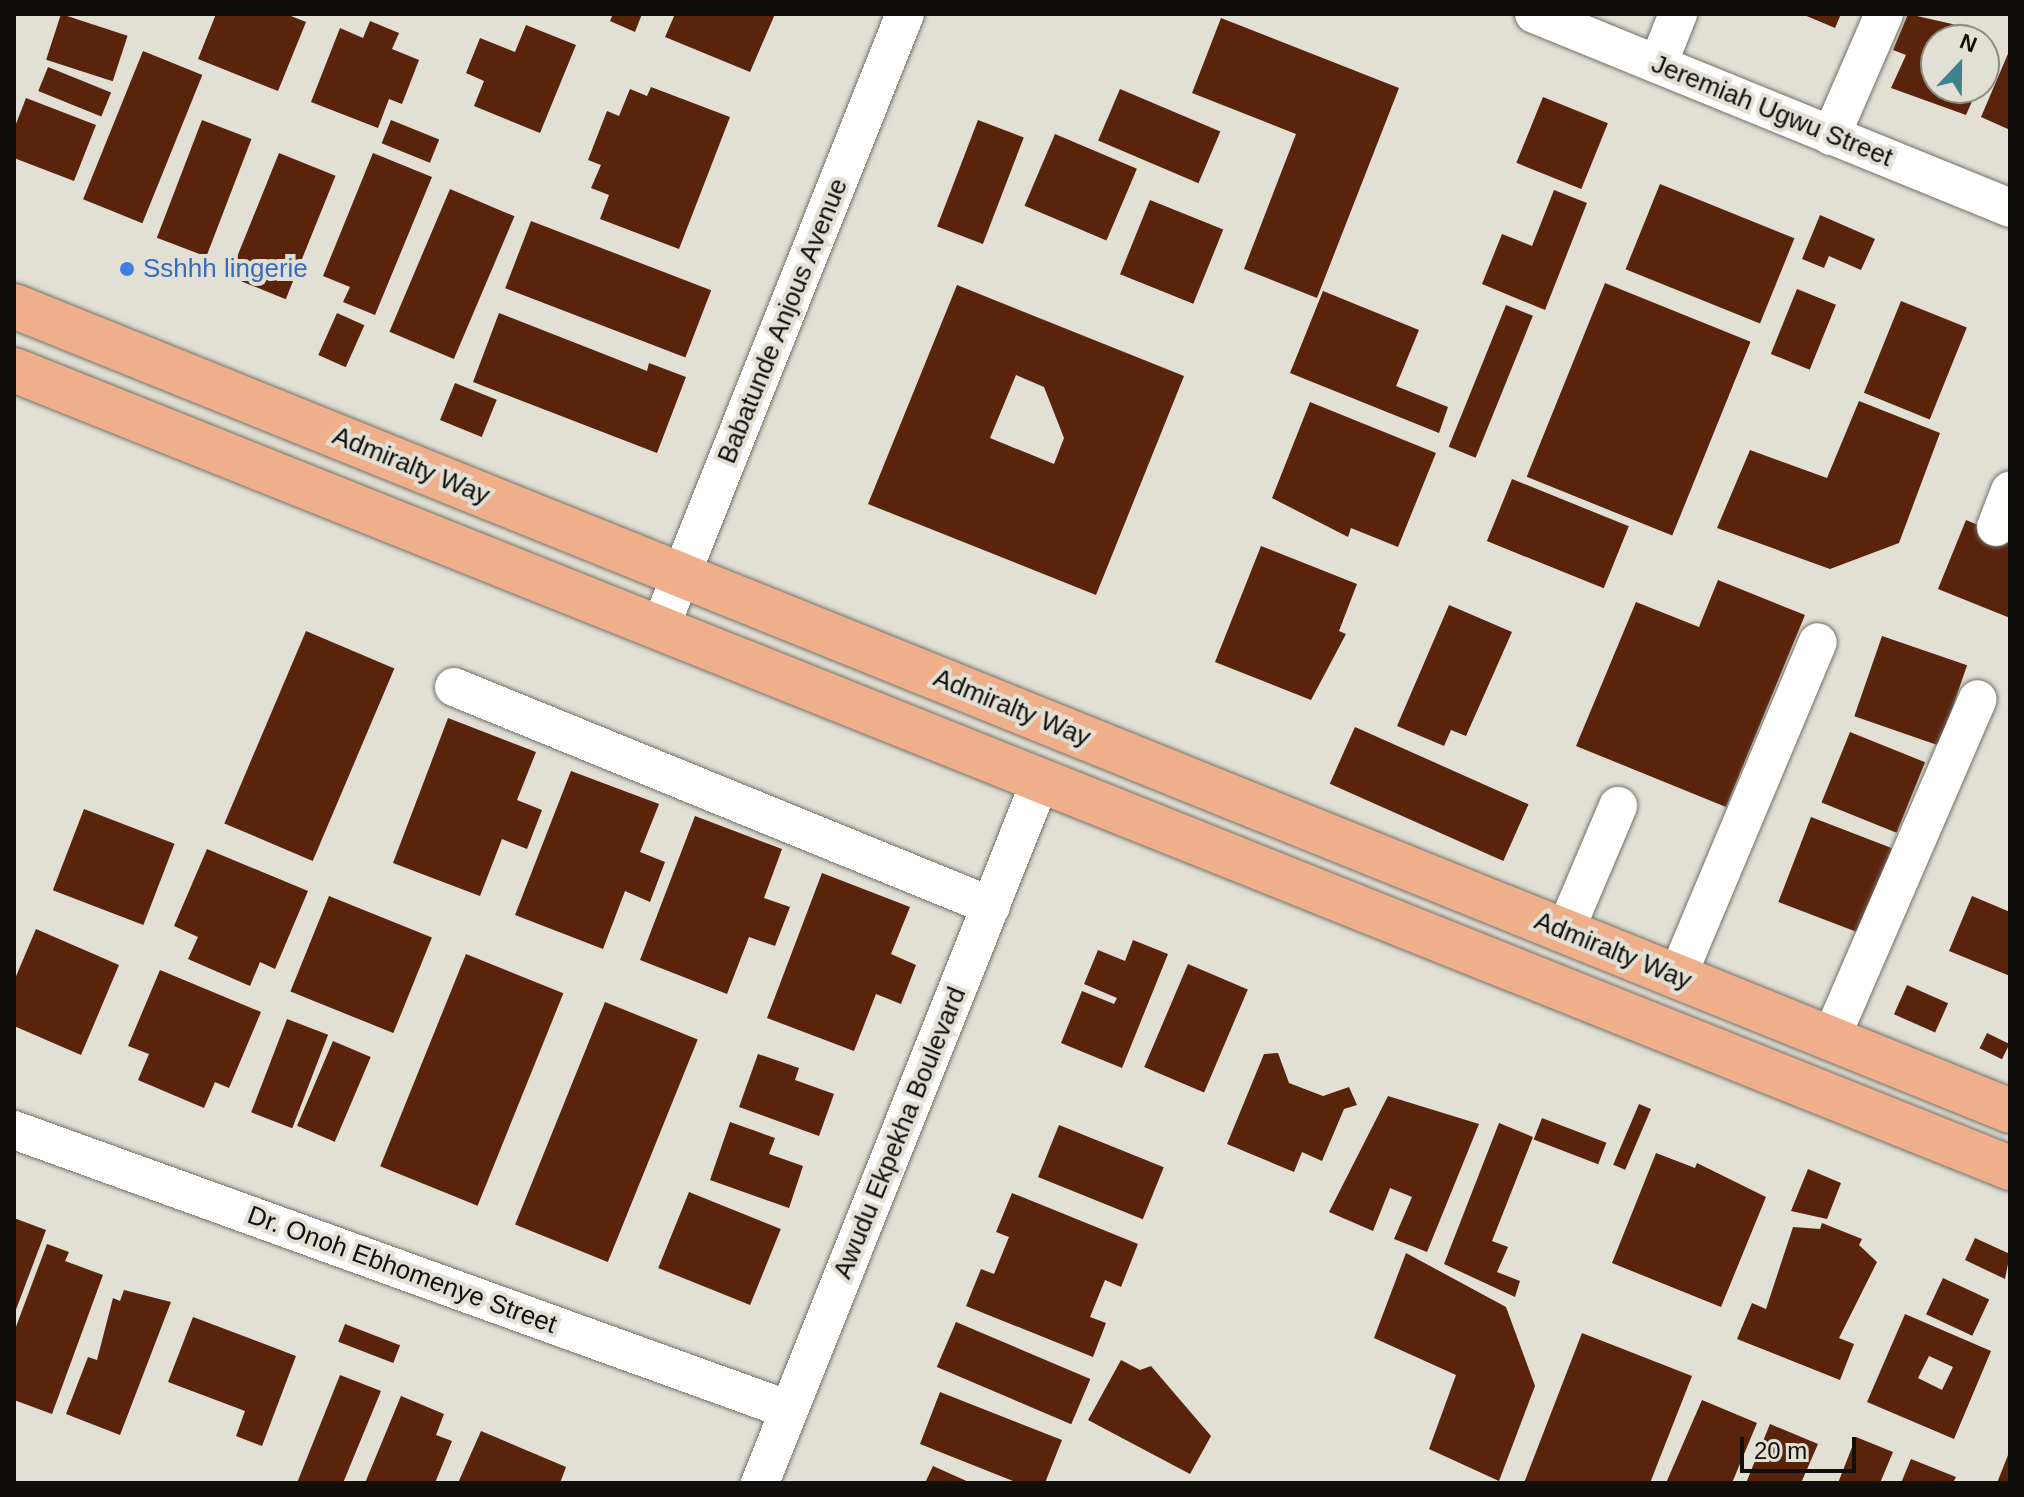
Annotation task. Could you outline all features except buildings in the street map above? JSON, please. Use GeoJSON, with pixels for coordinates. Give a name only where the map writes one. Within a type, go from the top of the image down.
{"type":"FeatureCollection","features":[{"type":"Feature","properties":{"kind":"main road","name":"Admiralty Way"},"geometry":{"type":"LineString","coordinates":[[14,306],[2010,1111]]}},
{"type":"Feature","properties":{"kind":"main road","name":"Admiralty Way"},"geometry":{"type":"LineString","coordinates":[[14,370],[2010,1168]]}},
{"type":"Feature","properties":{"kind":"street","name":"Babatunde Anjous Avenue"},"geometry":{"type":"LineString","coordinates":[[660,628],[905,14]]}},
{"type":"Feature","properties":{"kind":"street","name":"Jeremiah Ugwu Street"},"geometry":{"type":"LineString","coordinates":[[1534,14],[2010,208]]}},
{"type":"Feature","properties":{"kind":"street"},"geometry":{"type":"LineString","coordinates":[[1658,64],[1678,14]]}},
{"type":"Feature","properties":{"kind":"street"},"geometry":{"type":"LineString","coordinates":[[1831,136],[1884,14]]}},
{"type":"Feature","properties":{"kind":"street"},"geometry":{"type":"LineString","coordinates":[[1996,527],[2010,491]]}},
{"type":"Feature","properties":{"kind":"street"},"geometry":{"type":"LineString","coordinates":[[1677,977],[1818,642]]}},
{"type":"Feature","properties":{"kind":"street"},"geometry":{"type":"LineString","coordinates":[[454,687],[991,906]]}},
{"type":"Feature","properties":{"kind":"street"},"geometry":{"type":"LineString","coordinates":[[1831,1038],[1978,699]]}},
{"type":"Feature","properties":{"kind":"street","name":"Awudu Ekpekha Boulevard"},"geometry":{"type":"LineString","coordinates":[[760,1483],[1040,782]]}},
{"type":"Feature","properties":{"kind":"street"},"geometry":{"type":"LineString","coordinates":[[1565,931],[1618,806]]}},
{"type":"Feature","properties":{"kind":"street","name":"Dr. Onoh Ebhomenye Street"},"geometry":{"type":"LineString","coordinates":[[14,1130],[789,1410]]}},
{"type":"Feature","properties":{"kind":"place","name":"Sshhh lingerie"},"geometry":{"type":"Point","coordinates":[127,269]}}]}
